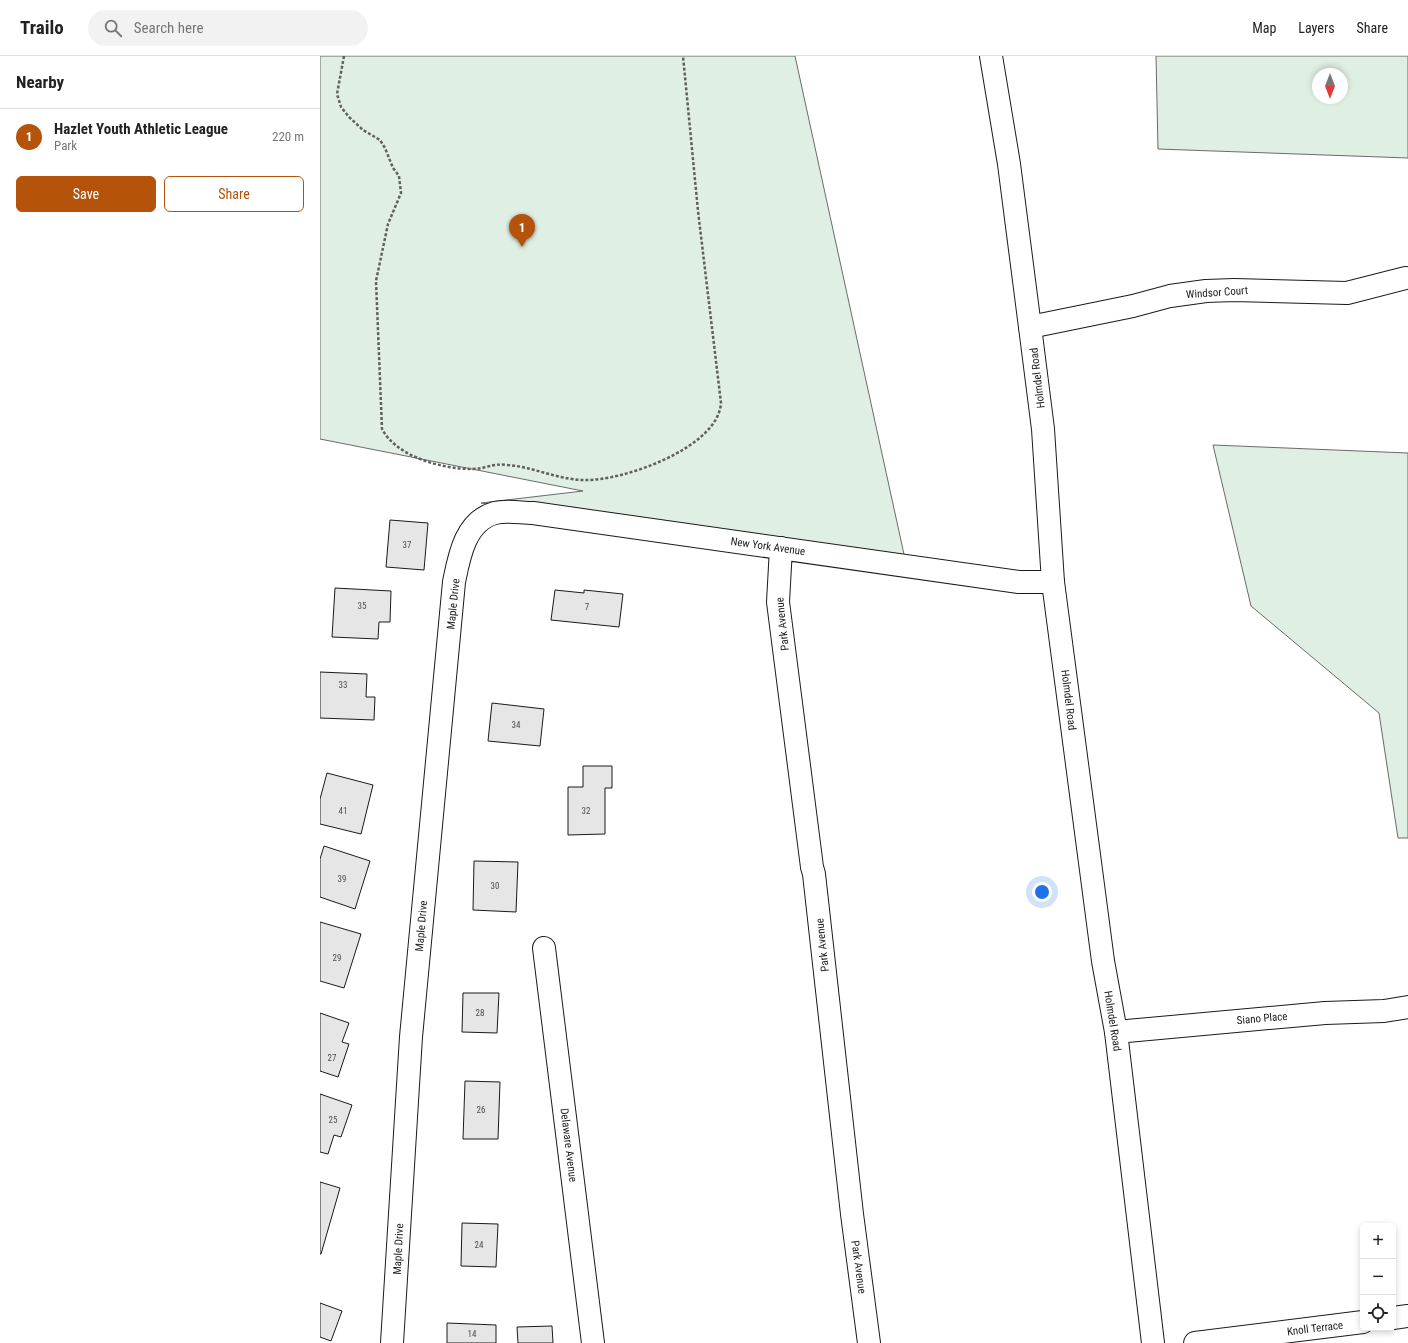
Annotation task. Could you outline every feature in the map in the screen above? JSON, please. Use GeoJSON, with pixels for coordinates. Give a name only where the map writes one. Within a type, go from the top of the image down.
{"type":"FeatureCollection","features":[{"type":"Feature","properties":{"kind":"street","name":"Holmdel Road"},"geometry":{"type":"LineString","coordinates":[[991,56],[1010,164],[1043,429],[1053,582],[1103,961],[1116,1032],[1153,1343]]}},
{"type":"Feature","properties":{"kind":"street","name":"Windsor Court"},"geometry":{"type":"LineString","coordinates":[[1030,327],[1133,306],[1170,296],[1206,291],[1234,290],[1347,293],[1406,278]]}},
{"type":"Feature","properties":{"kind":"street","name":"New York Avenue"},"geometry":{"type":"LineString","coordinates":[[483,518],[495,513],[533,513],[1019,582],[1053,582]]}},
{"type":"Feature","properties":{"kind":"street","name":"Maple Drive"},"geometry":{"type":"LineString","coordinates":[[392,1343],[411,1037],[454,582],[460,552],[471,532],[483,518]]}},
{"type":"Feature","properties":{"kind":"street","name":"Park Avenue"},"geometry":{"type":"LineString","coordinates":[[781,548],[778,602],[814,874],[852,1214],[869,1343]]}},
{"type":"Feature","properties":{"kind":"street","name":"Delaware Avenue"},"geometry":{"type":"LineString","coordinates":[[544,948],[593,1343]]}},
{"type":"Feature","properties":{"kind":"street","name":"Siano Place"},"geometry":{"type":"LineString","coordinates":[[1116,1032],[1318,1013],[1384,1011],[1408,1007]]}},
{"type":"Feature","properties":{"kind":"street"},"geometry":{"type":"LineString","coordinates":[[1396,1318],[1408,1316]]}},
{"type":"Feature","properties":{"kind":"street","name":"Knoll Terrace"},"geometry":{"type":"LineString","coordinates":[[1195,1343],[1360,1322]]}},
{"type":"Feature","properties":{"kind":"path"},"geometry":{"type":"LineString","coordinates":[[344,56],[337,94],[341,107],[348,117],[363,130],[380,140],[393,168],[399,176],[401,193],[388,224],[376,281],[382,429],[387,439],[405,452],[439,464],[474,469],[494,464],[510,465],[558,476],[584,480],[618,475],[676,454],[705,434],[720,413],[683,56]]}},
{"type":"Feature","properties":{"kind":"green space"},"geometry":{"type":"Polygon","coordinates":[[[320,56],[795,56],[907,568],[481,503],[583,491],[320,439],[320,56]]]}},
{"type":"Feature","properties":{"kind":"green space"},"geometry":{"type":"Polygon","coordinates":[[[1156,56],[1408,56],[1408,158],[1158,149],[1156,56]]]}},
{"type":"Feature","properties":{"kind":"green space"},"geometry":{"type":"Polygon","coordinates":[[[1213,445],[1408,453],[1408,838],[1398,838],[1379,713],[1251,606],[1213,445]]]}},
{"type":"Feature","properties":{"kind":"building"},"geometry":{"type":"Polygon","coordinates":[[[390,520],[428,523],[424,570],[386,567],[390,520]]]}},
{"type":"Feature","properties":{"kind":"building"},"geometry":{"type":"Polygon","coordinates":[[[335,588],[391,591],[390,622],[379,622],[378,639],[332,637],[335,588]]]}},
{"type":"Feature","properties":{"kind":"building"},"geometry":{"type":"Polygon","coordinates":[[[555,590],[584,593],[584,590],[623,594],[619,627],[551,620],[555,590]]]}},
{"type":"Feature","properties":{"kind":"building"},"geometry":{"type":"Polygon","coordinates":[[[320,672],[367,674],[366,697],[375,697],[374,720],[320,718],[320,672]]]}},
{"type":"Feature","properties":{"kind":"building"},"geometry":{"type":"Polygon","coordinates":[[[492,703],[544,709],[540,746],[488,741],[492,703]]]}},
{"type":"Feature","properties":{"kind":"building"},"geometry":{"type":"Polygon","coordinates":[[[583,766],[612,766],[612,788],[605,788],[605,834],[568,835],[568,787],[583,787],[583,766]]]}},
{"type":"Feature","properties":{"kind":"building"},"geometry":{"type":"Polygon","coordinates":[[[327,773],[373,785],[361,834],[320,824],[320,799],[327,773]]]}},
{"type":"Feature","properties":{"kind":"building"},"geometry":{"type":"Polygon","coordinates":[[[324,846],[370,861],[355,909],[320,897],[320,859],[324,846]]]}},
{"type":"Feature","properties":{"kind":"building"},"geometry":{"type":"Polygon","coordinates":[[[474,861],[518,862],[516,912],[473,910],[474,861]]]}},
{"type":"Feature","properties":{"kind":"building"},"geometry":{"type":"Polygon","coordinates":[[[320,922],[361,934],[344,988],[320,981],[320,922]]]}},
{"type":"Feature","properties":{"kind":"building"},"geometry":{"type":"Polygon","coordinates":[[[463,993],[499,993],[497,1033],[462,1032],[463,993]]]}},
{"type":"Feature","properties":{"kind":"building"},"geometry":{"type":"Polygon","coordinates":[[[320,1013],[349,1023],[342,1042],[349,1044],[338,1077],[320,1071],[320,1013]]]}},
{"type":"Feature","properties":{"kind":"building"},"geometry":{"type":"Polygon","coordinates":[[[465,1081],[500,1082],[498,1139],[463,1139],[465,1081]]]}},
{"type":"Feature","properties":{"kind":"building"},"geometry":{"type":"Polygon","coordinates":[[[320,1094],[352,1105],[341,1137],[334,1135],[328,1154],[320,1152],[320,1094]]]}},
{"type":"Feature","properties":{"kind":"building"},"geometry":{"type":"Polygon","coordinates":[[[320,1182],[340,1188],[321,1254],[320,1254],[320,1182]]]}},
{"type":"Feature","properties":{"kind":"building"},"geometry":{"type":"Polygon","coordinates":[[[462,1223],[498,1224],[496,1267],[461,1266],[462,1223]]]}},
{"type":"Feature","properties":{"kind":"building"},"geometry":{"type":"Polygon","coordinates":[[[320,1303],[342,1311],[331,1341],[320,1337],[320,1303]]]}},
{"type":"Feature","properties":{"kind":"building"},"geometry":{"type":"Polygon","coordinates":[[[447,1323],[496,1325],[496,1343],[447,1343],[447,1323]]]}},
{"type":"Feature","properties":{"kind":"building"},"geometry":{"type":"Polygon","coordinates":[[[552,1326],[553,1343],[518,1343],[517,1327],[552,1326]]]}},
{"type":"Feature","properties":{"kind":"place","name":"Hazlet Youth Athletic League"},"geometry":{"type":"Point","coordinates":[522,247]}}]}
